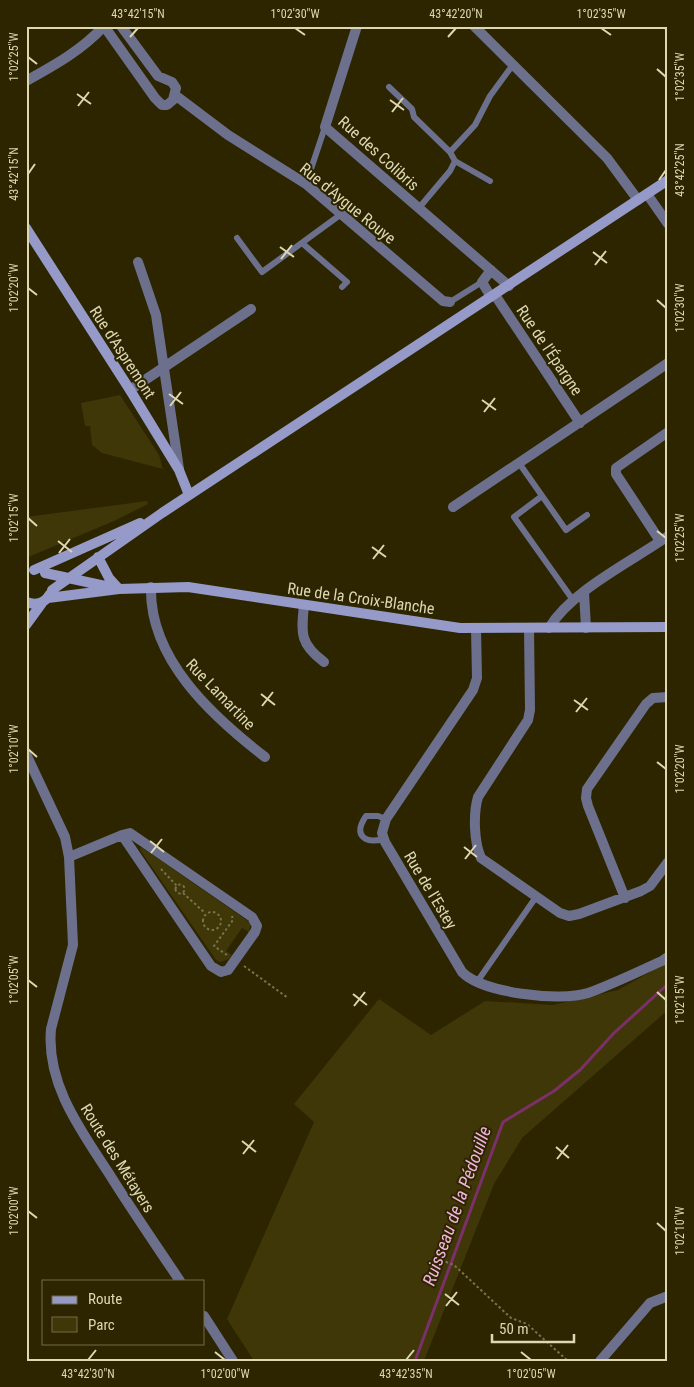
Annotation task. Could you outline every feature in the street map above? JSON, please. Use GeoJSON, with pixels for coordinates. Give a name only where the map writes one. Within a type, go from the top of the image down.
{"type":"FeatureCollection","features":[{"type":"Feature","properties":{"kind":"main road"},"geometry":{"type":"LineString","coordinates":[[26,626],[47,597],[98,557],[189,495],[668,180]]}},
{"type":"Feature","properties":{"kind":"main road","name":"Rue d'Aspremont"},"geometry":{"type":"LineString","coordinates":[[26,228],[179,470],[189,495]]}},
{"type":"Feature","properties":{"kind":"main road"},"geometry":{"type":"LineString","coordinates":[[30,571],[162,513]]}},
{"type":"Feature","properties":{"kind":"main road"},"geometry":{"type":"LineString","coordinates":[[98,557],[109,578],[119,589]]}},
{"type":"Feature","properties":{"kind":"main road","name":"Rue de la Croix-Blanche"},"geometry":{"type":"LineString","coordinates":[[30,571],[119,589]]}},
{"type":"Feature","properties":{"kind":"main road"},"geometry":{"type":"LineString","coordinates":[[45,573],[50,580],[47,597]]}},
{"type":"Feature","properties":{"kind":"main road","name":"Rue de la Croix-Blanche"},"geometry":{"type":"LineString","coordinates":[[26,602],[35,604],[47,597],[119,589],[188,587],[476,629],[668,627]]}},
{"type":"Feature","properties":{"kind":"street"},"geometry":{"type":"LineString","coordinates":[[26,81],[75,52],[89,42],[104,26],[162,105],[167,105],[175,95]]}},
{"type":"Feature","properties":{"kind":"street","name":"Rue d'Aygue Rouye"},"geometry":{"type":"LineString","coordinates":[[121,26],[158,76],[172,82],[176,88],[175,95],[228,135],[306,184],[443,301],[450,302]]}},
{"type":"Feature","properties":{"kind":"street","name":"Rue des Colibris"},"geometry":{"type":"LineString","coordinates":[[358,26],[325,127],[509,286]]}},
{"type":"Feature","properties":{"kind":"street"},"geometry":{"type":"LineString","coordinates":[[474,26],[512,66],[607,158],[668,224]]}},
{"type":"Feature","properties":{"kind":"street"},"geometry":{"type":"LineString","coordinates":[[138,262],[156,315],[179,470]]}},
{"type":"Feature","properties":{"kind":"street"},"geometry":{"type":"LineString","coordinates":[[491,270],[482,282],[493,296]]}},
{"type":"Feature","properties":{"kind":"street","name":"Rue de l'Épargne"},"geometry":{"type":"LineString","coordinates":[[493,296],[580,423]]}},
{"type":"Feature","properties":{"kind":"street"},"geometry":{"type":"LineString","coordinates":[[130,390],[251,309]]}},
{"type":"Feature","properties":{"kind":"street"},"geometry":{"type":"LineString","coordinates":[[453,507],[668,363]]}},
{"type":"Feature","properties":{"kind":"street"},"geometry":{"type":"LineString","coordinates":[[549,628],[573,600],[664,538],[616,474],[616,468],[668,432]]}},
{"type":"Feature","properties":{"kind":"street","name":"Rue Lamartine"},"geometry":{"type":"LineString","coordinates":[[151,587],[153,615],[159,638],[173,666],[211,708],[265,757]]}},
{"type":"Feature","properties":{"kind":"street"},"geometry":{"type":"LineString","coordinates":[[584,592],[586,628]]}},
{"type":"Feature","properties":{"kind":"street"},"geometry":{"type":"LineString","coordinates":[[304,605],[302,638],[310,651],[324,662]]}},
{"type":"Feature","properties":{"kind":"street"},"geometry":{"type":"LineString","coordinates":[[530,628],[530,710],[528,720],[484,788],[476,805],[478,850],[481,858],[560,913],[569,916],[625,898],[650,886],[668,862]]}},
{"type":"Feature","properties":{"kind":"street"},"geometry":{"type":"LineString","coordinates":[[384,838],[382,833],[386,819],[473,690],[477,678],[476,629]]}},
{"type":"Feature","properties":{"kind":"street"},"geometry":{"type":"LineString","coordinates":[[625,898],[586,798],[587,789],[641,710],[653,698],[668,697]]}},
{"type":"Feature","properties":{"kind":"street","name":"Route des Métayers"},"geometry":{"type":"LineString","coordinates":[[26,754],[64,837],[69,857],[73,945],[51,1029],[50,1042],[54,1069],[74,1120],[179,1280]]}},
{"type":"Feature","properties":{"kind":"street"},"geometry":{"type":"LineString","coordinates":[[69,857],[122,834],[134,835],[255,920],[257,926],[255,932],[235,960],[224,971],[211,966],[122,834]]}},
{"type":"Feature","properties":{"kind":"street","name":"Rue de l'Estey"},"geometry":{"type":"LineString","coordinates":[[384,838],[462,972],[468,978],[514,993],[571,996],[586,993],[668,957]]}},
{"type":"Feature","properties":{"kind":"street"},"geometry":{"type":"LineString","coordinates":[[600,1361],[650,1304],[668,1296]]}},
{"type":"Feature","properties":{"kind":"street"},"geometry":{"type":"LineString","coordinates":[[205,1318],[234,1361]]}},
{"type":"Feature","properties":{"kind":"lane"},"geometry":{"type":"LineString","coordinates":[[450,152],[476,126],[490,96],[512,66]]}},
{"type":"Feature","properties":{"kind":"lane"},"geometry":{"type":"LineString","coordinates":[[389,87],[412,109],[414,117],[450,152],[455,161],[490,181]]}},
{"type":"Feature","properties":{"kind":"lane"},"geometry":{"type":"LineString","coordinates":[[306,184],[325,127]]}},
{"type":"Feature","properties":{"kind":"lane"},"geometry":{"type":"LineString","coordinates":[[418,209],[450,171],[455,161]]}},
{"type":"Feature","properties":{"kind":"lane"},"geometry":{"type":"LineString","coordinates":[[237,238],[262,272],[340,215]]}},
{"type":"Feature","properties":{"kind":"lane"},"geometry":{"type":"LineString","coordinates":[[302,243],[347,282],[342,287]]}},
{"type":"Feature","properties":{"kind":"lane"},"geometry":{"type":"LineString","coordinates":[[450,302],[482,282]]}},
{"type":"Feature","properties":{"kind":"lane"},"geometry":{"type":"LineString","coordinates":[[519,463],[566,530],[587,515]]}},
{"type":"Feature","properties":{"kind":"lane"},"geometry":{"type":"LineString","coordinates":[[542,496],[514,517],[573,600]]}},
{"type":"Feature","properties":{"kind":"lane"},"geometry":{"type":"LineString","coordinates":[[384,838],[372,842],[365,840],[360,833],[360,825],[366,816],[378,816],[386,819]]}},
{"type":"Feature","properties":{"kind":"lane"},"geometry":{"type":"LineString","coordinates":[[478,982],[536,897]]}},
{"type":"Feature","properties":{"kind":"path"},"geometry":{"type":"LineString","coordinates":[[161,869],[165,869],[172,874]]}},
{"type":"Feature","properties":{"kind":"path"},"geometry":{"type":"LineString","coordinates":[[160,874],[161,869]]}},
{"type":"Feature","properties":{"kind":"path"},"geometry":{"type":"LineString","coordinates":[[161,869],[177,886],[178,893],[183,893],[206,914]]}},
{"type":"Feature","properties":{"kind":"path"},"geometry":{"type":"LineString","coordinates":[[180,879],[187,885]]}},
{"type":"Feature","properties":{"kind":"path"},"geometry":{"type":"LineString","coordinates":[[177,886],[184,886],[183,893]]}},
{"type":"Feature","properties":{"kind":"path"},"geometry":{"type":"LineString","coordinates":[[172,890],[177,898]]}},
{"type":"Feature","properties":{"kind":"path"},"geometry":{"type":"LineString","coordinates":[[212,912],[220,917],[221,923],[218,928],[212,931],[205,927],[203,922],[206,914],[212,912]]}},
{"type":"Feature","properties":{"kind":"path"},"geometry":{"type":"LineString","coordinates":[[225,912],[233,917],[233,920],[212,946],[288,998]]}},
{"type":"Feature","properties":{"kind":"path"},"geometry":{"type":"LineString","coordinates":[[441,1260],[454,1265],[510,1318],[527,1324],[568,1361]]}},
{"type":"Feature","properties":{"kind":"green space"},"geometry":{"type":"Polygon","coordinates":[[[120,395],[159,455],[163,469],[102,453],[92,445],[90,426],[85,426],[81,403],[120,395]]]}},
{"type":"Feature","properties":{"kind":"green space"},"geometry":{"type":"Polygon","coordinates":[[[147,501],[148,504],[114,521],[26,558],[26,517],[147,501]]]}},
{"type":"Feature","properties":{"kind":"green space"},"geometry":{"type":"Polygon","coordinates":[[[141,847],[251,923],[249,932],[242,928],[226,951],[232,955],[229,959],[220,962],[216,960],[140,850],[141,847]]]}},
{"type":"Feature","properties":{"kind":"green space"},"geometry":{"type":"Polygon","coordinates":[[[668,962],[668,1010],[522,1138],[494,1184],[424,1361],[254,1361],[227,1319],[314,1122],[294,1104],[379,999],[431,1035],[485,1001],[553,1005],[618,990],[668,962]]]}},
{"type":"Feature","properties":{"kind":"waterway","name":"Ruisseau de la Pédouille"},"geometry":{"type":"LineString","coordinates":[[415,1361],[503,1122],[554,1091],[580,1070],[614,1033],[668,984]]}}]}
